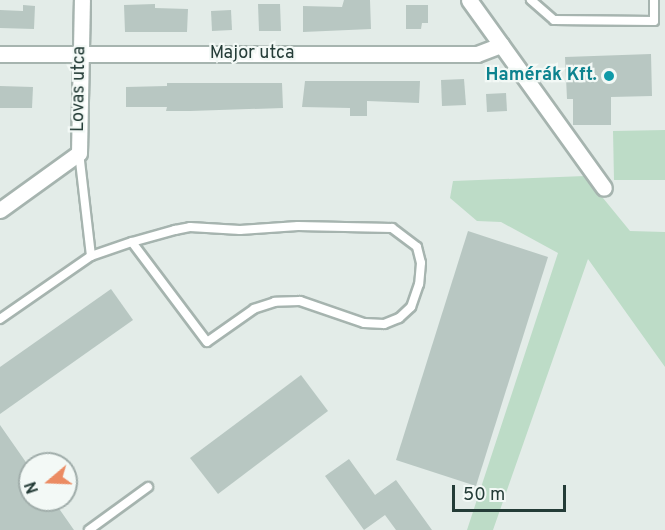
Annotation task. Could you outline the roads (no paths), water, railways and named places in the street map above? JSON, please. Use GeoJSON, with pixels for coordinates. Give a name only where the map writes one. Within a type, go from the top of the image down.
{"type":"FeatureCollection","features":[{"type":"Feature","properties":{"kind":"street","name":"Lovas utca"},"geometry":{"type":"LineString","coordinates":[[0,210],[79,153],[82,0]]}},
{"type":"Feature","properties":{"kind":"street"},"geometry":{"type":"LineString","coordinates":[[469,0],[604,188]]}},
{"type":"Feature","properties":{"kind":"street","name":"Major utca"},"geometry":{"type":"LineString","coordinates":[[0,54],[477,54],[501,45]]}},
{"type":"Feature","properties":{"kind":"lane"},"geometry":{"type":"LineString","coordinates":[[531,0],[554,21],[654,21],[654,0]]}},
{"type":"Feature","properties":{"kind":"lane"},"geometry":{"type":"LineString","coordinates":[[79,153],[91,256]]}},
{"type":"Feature","properties":{"kind":"lane"},"geometry":{"type":"LineString","coordinates":[[0,319],[91,256],[132,242],[190,227],[240,231],[298,226],[392,228],[417,247],[421,263],[419,284],[411,307],[399,318],[384,324],[364,323],[300,301],[275,302],[254,309],[207,342],[132,242]]}},
{"type":"Feature","properties":{"kind":"lane"},"geometry":{"type":"LineString","coordinates":[[89,530],[148,487]]}},
{"type":"Feature","properties":{"kind":"place","name":"Hamérák Kft."},"geometry":{"type":"Point","coordinates":[609,76]}}]}
